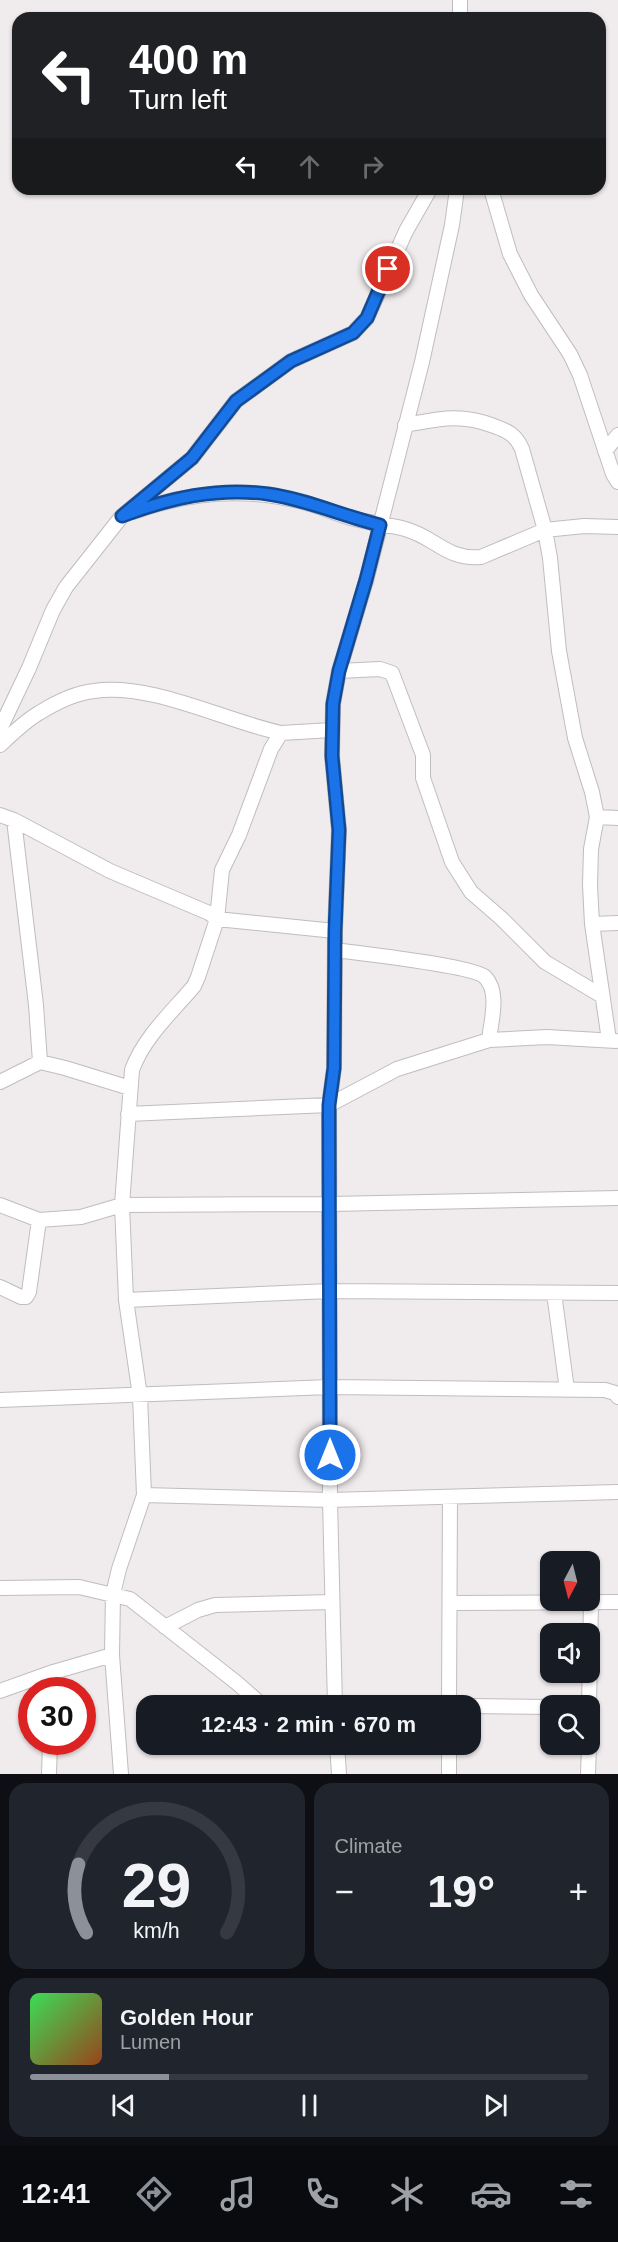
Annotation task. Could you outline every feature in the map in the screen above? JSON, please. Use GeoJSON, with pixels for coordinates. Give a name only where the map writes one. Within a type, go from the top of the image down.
{"type":"FeatureCollection","features":[{"type":"Feature","properties":{"kind":"street"},"geometry":{"type":"LineString","coordinates":[[0,729],[29,668],[52,610],[66,587],[122,516],[192,458],[236,401],[291,361],[353,333],[367,318],[406,231],[427,195]]}},
{"type":"Feature","properties":{"kind":"street"},"geometry":{"type":"LineString","coordinates":[[335,1695],[330,1500],[329,1105],[334,1068],[339,820],[332,730],[333,704],[339,671],[366,580],[422,362],[452,225],[456,195]]}},
{"type":"Feature","properties":{"kind":"street"},"geometry":{"type":"LineString","coordinates":[[493,195],[510,254],[531,295],[570,354],[580,375],[605,451],[618,482]]}},
{"type":"Feature","properties":{"kind":"street"},"geometry":{"type":"LineString","coordinates":[[128,1114],[329,1105],[397,1069],[489,1040],[548,1037],[613,1040],[602,996],[592,924],[591,849],[597,817],[592,792],[575,738],[559,651],[545,530],[522,449],[517,437],[506,430],[476,419],[455,417],[405,425]]}},
{"type":"Feature","properties":{"kind":"street"},"geometry":{"type":"LineString","coordinates":[[605,451],[618,435]]}},
{"type":"Feature","properties":{"kind":"street"},"geometry":{"type":"LineString","coordinates":[[122,516],[185,496],[236,492],[269,494],[380,525],[405,529],[422,536],[450,553],[472,558],[481,557],[545,530],[584,526],[618,527]]}},
{"type":"Feature","properties":{"kind":"street"},"geometry":{"type":"LineString","coordinates":[[339,671],[380,669],[392,673],[423,755],[423,778],[452,862],[471,892],[545,962],[602,996]]}},
{"type":"Feature","properties":{"kind":"street"},"geometry":{"type":"LineString","coordinates":[[0,746],[38,713],[68,698],[94,690],[119,690],[148,694],[281,733],[332,730]]}},
{"type":"Feature","properties":{"kind":"street"},"geometry":{"type":"LineString","coordinates":[[121,1774],[112,1655],[113,1594],[119,1569],[144,1496],[140,1396],[126,1300],[122,1205],[132,1070],[137,1056],[147,1041],[194,986],[217,919],[222,870],[239,835],[271,749],[281,733]]}},
{"type":"Feature","properties":{"kind":"street"},"geometry":{"type":"LineString","coordinates":[[0,815],[14,820],[110,871],[209,913],[217,919],[335,931]]}},
{"type":"Feature","properties":{"kind":"street"},"geometry":{"type":"LineString","coordinates":[[597,817],[618,818]]}},
{"type":"Feature","properties":{"kind":"street"},"geometry":{"type":"LineString","coordinates":[[14,820],[36,1005],[40,1062]]}},
{"type":"Feature","properties":{"kind":"street"},"geometry":{"type":"LineString","coordinates":[[592,924],[618,923]]}},
{"type":"Feature","properties":{"kind":"street"},"geometry":{"type":"LineString","coordinates":[[335,950],[457,968],[485,977],[494,998],[489,1040]]}},
{"type":"Feature","properties":{"kind":"street"},"geometry":{"type":"LineString","coordinates":[[0,1082],[40,1062],[130,1088]]}},
{"type":"Feature","properties":{"kind":"street"},"geometry":{"type":"LineString","coordinates":[[0,1205],[39,1220],[81,1217],[122,1205],[330,1204],[618,1198]]}},
{"type":"Feature","properties":{"kind":"street"},"geometry":{"type":"LineString","coordinates":[[0,1287],[21,1297],[27,1297],[39,1220]]}},
{"type":"Feature","properties":{"kind":"street"},"geometry":{"type":"LineString","coordinates":[[126,1300],[330,1291],[618,1293]]}},
{"type":"Feature","properties":{"kind":"street"},"geometry":{"type":"LineString","coordinates":[[554,1293],[567,1390]]}},
{"type":"Feature","properties":{"kind":"street"},"geometry":{"type":"LineString","coordinates":[[1,1397],[140,1396],[329,1387],[605,1390],[615,1393],[618,1397]]}},
{"type":"Feature","properties":{"kind":"street"},"geometry":{"type":"LineString","coordinates":[[144,1496],[330,1500],[618,1492]]}},
{"type":"Feature","properties":{"kind":"street"},"geometry":{"type":"LineString","coordinates":[[450,1497],[450,1695]]}},
{"type":"Feature","properties":{"kind":"street"},"geometry":{"type":"LineString","coordinates":[[0,1588],[79,1587],[129,1599],[250,1695]]}},
{"type":"Feature","properties":{"kind":"street"},"geometry":{"type":"LineString","coordinates":[[165,1627],[198,1610],[215,1605],[332,1602]]}},
{"type":"Feature","properties":{"kind":"street"},"geometry":{"type":"LineString","coordinates":[[450,1603],[540,1602]]}},
{"type":"Feature","properties":{"kind":"street"},"geometry":{"type":"LineString","coordinates":[[600,1602],[618,1602]]}},
{"type":"Feature","properties":{"kind":"street"},"geometry":{"type":"LineString","coordinates":[[589,1695],[591,1611]]}},
{"type":"Feature","properties":{"kind":"street"},"geometry":{"type":"LineString","coordinates":[[0,1691],[50,1673],[112,1655]]}},
{"type":"Feature","properties":{"kind":"street"},"geometry":{"type":"LineString","coordinates":[[481,1706],[540,1707]]}},
{"type":"Feature","properties":{"kind":"street"},"geometry":{"type":"LineString","coordinates":[[50,1755],[50,1774]]}},
{"type":"Feature","properties":{"kind":"street"},"geometry":{"type":"LineString","coordinates":[[337,1755],[339,1774]]}},
{"type":"Feature","properties":{"kind":"street"},"geometry":{"type":"LineString","coordinates":[[449,1755],[449,1774]]}},
{"type":"Feature","properties":{"kind":"street"},"geometry":{"type":"LineString","coordinates":[[588,1774],[589,1755]]}},
{"type":"Feature","properties":{"kind":"route"},"geometry":{"type":"LineString","coordinates":[[330,1455],[329,1105],[334,1068],[335,931],[339,830],[339,810],[332,756],[333,704],[339,671],[380,525],[269,494],[236,492],[185,496],[122,516],[192,458],[236,401],[291,361],[353,333],[367,318],[388,269]]}}]}
